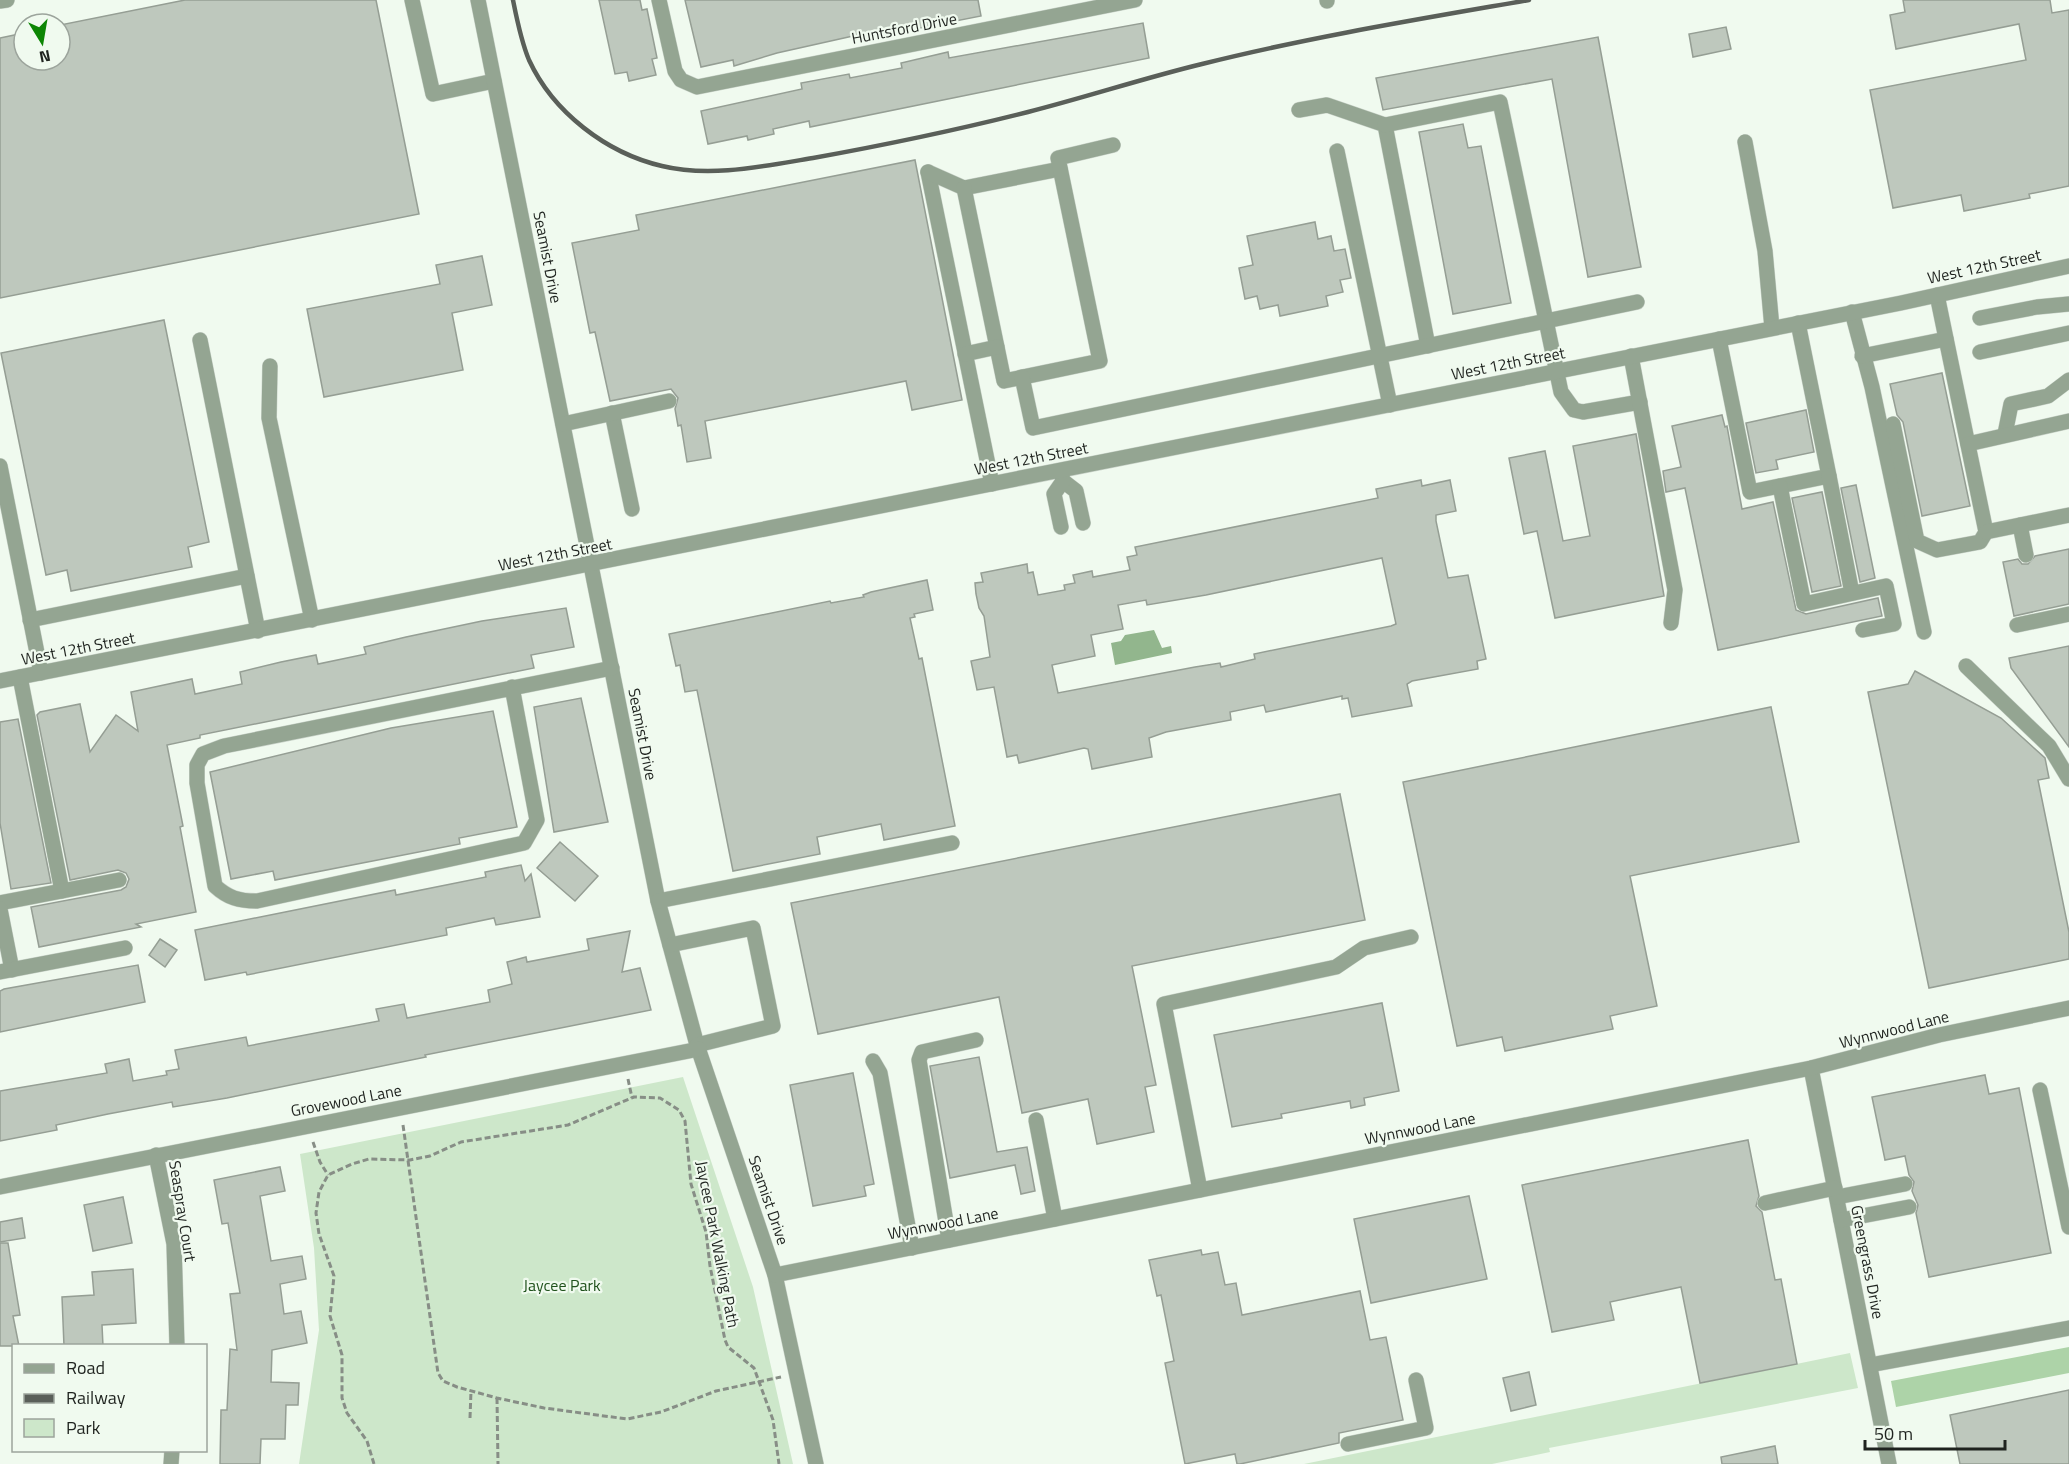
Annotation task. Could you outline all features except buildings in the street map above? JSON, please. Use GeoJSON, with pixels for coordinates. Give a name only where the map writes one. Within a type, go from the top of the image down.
{"type":"FeatureCollection","features":[{"type":"Feature","properties":{"kind":"street"},"geometry":{"type":"LineString","coordinates":[[0,2],[8,0]]}},
{"type":"Feature","properties":{"kind":"street"},"geometry":{"type":"LineString","coordinates":[[412,0],[433,94],[494,81]]}},
{"type":"Feature","properties":{"kind":"street","name":"Seamist Drive"},"geometry":{"type":"LineString","coordinates":[[478,0],[658,901],[698,1047],[776,1275],[816,1464]]}},
{"type":"Feature","properties":{"kind":"street","name":"Huntsford Drive"},"geometry":{"type":"LineString","coordinates":[[659,0],[671,60],[681,80],[689,85],[708,86],[1135,0]]}},
{"type":"Feature","properties":{"kind":"street"},"geometry":{"type":"LineString","coordinates":[[1299,110],[1327,105],[1385,125],[1500,102],[1561,392],[1574,410],[1583,412],[1640,402]]}},
{"type":"Feature","properties":{"kind":"street"},"geometry":{"type":"LineString","coordinates":[[1385,125],[1428,346]]}},
{"type":"Feature","properties":{"kind":"street"},"geometry":{"type":"LineString","coordinates":[[1745,142],[1765,251],[1772,328]]}},
{"type":"Feature","properties":{"kind":"street"},"geometry":{"type":"LineString","coordinates":[[964,188],[1004,381],[1100,361],[1058,158],[1113,145]]}},
{"type":"Feature","properties":{"kind":"street"},"geometry":{"type":"LineString","coordinates":[[1337,151],[1390,405]]}},
{"type":"Feature","properties":{"kind":"street"},"geometry":{"type":"LineString","coordinates":[[992,484],[927,172],[964,188],[1060,169]]}},
{"type":"Feature","properties":{"kind":"street","name":"West 12th Street"},"geometry":{"type":"LineString","coordinates":[[0,681],[992,484],[1062,476],[1390,405],[1937,295],[2069,266]]}},
{"type":"Feature","properties":{"kind":"street"},"geometry":{"type":"LineString","coordinates":[[1893,424],[1917,541],[1937,550],[1980,542],[1986,532],[1937,295]]}},
{"type":"Feature","properties":{"kind":"street"},"geometry":{"type":"LineString","coordinates":[[1022,377],[1033,428],[1637,302]]}},
{"type":"Feature","properties":{"kind":"street"},"geometry":{"type":"LineString","coordinates":[[1980,318],[2037,307],[2069,304]]}},
{"type":"Feature","properties":{"kind":"street"},"geometry":{"type":"LineString","coordinates":[[1852,312],[1872,387],[1924,632]]}},
{"type":"Feature","properties":{"kind":"street"},"geometry":{"type":"LineString","coordinates":[[1798,323],[1852,593]]}},
{"type":"Feature","properties":{"kind":"street"},"geometry":{"type":"LineString","coordinates":[[1980,352],[2069,333]]}},
{"type":"Feature","properties":{"kind":"street"},"geometry":{"type":"LineString","coordinates":[[1719,339],[1750,492],[1829,476]]}},
{"type":"Feature","properties":{"kind":"street"},"geometry":{"type":"LineString","coordinates":[[1862,356],[1946,339]]}},
{"type":"Feature","properties":{"kind":"street"},"geometry":{"type":"LineString","coordinates":[[200,340],[258,631]]}},
{"type":"Feature","properties":{"kind":"street"},"geometry":{"type":"LineString","coordinates":[[965,354],[997,347]]}},
{"type":"Feature","properties":{"kind":"street"},"geometry":{"type":"LineString","coordinates":[[1631,356],[1675,590],[1671,623]]}},
{"type":"Feature","properties":{"kind":"street"},"geometry":{"type":"LineString","coordinates":[[270,366],[269,418],[312,620]]}},
{"type":"Feature","properties":{"kind":"street"},"geometry":{"type":"LineString","coordinates":[[2005,434],[2011,404],[2048,396],[2069,380]]}},
{"type":"Feature","properties":{"kind":"street"},"geometry":{"type":"LineString","coordinates":[[563,424],[669,401]]}},
{"type":"Feature","properties":{"kind":"street"},"geometry":{"type":"LineString","coordinates":[[612,413],[633,509]]}},
{"type":"Feature","properties":{"kind":"street"},"geometry":{"type":"LineString","coordinates":[[1968,444],[2069,421]]}},
{"type":"Feature","properties":{"kind":"street"},"geometry":{"type":"LineString","coordinates":[[0,466],[41,673]]}},
{"type":"Feature","properties":{"kind":"street"},"geometry":{"type":"LineString","coordinates":[[1061,527],[1054,494],[1062,476],[1076,491],[1083,523]]}},
{"type":"Feature","properties":{"kind":"street"},"geometry":{"type":"LineString","coordinates":[[1780,486],[1804,603],[1886,586],[1894,624],[1863,630]]}},
{"type":"Feature","properties":{"kind":"street"},"geometry":{"type":"LineString","coordinates":[[1986,532],[2069,515]]}},
{"type":"Feature","properties":{"kind":"street"},"geometry":{"type":"LineString","coordinates":[[2020,525],[2026,555]]}},
{"type":"Feature","properties":{"kind":"street"},"geometry":{"type":"LineString","coordinates":[[30,620],[247,576]]}},
{"type":"Feature","properties":{"kind":"street"},"geometry":{"type":"LineString","coordinates":[[2017,625],[2069,614]]}},
{"type":"Feature","properties":{"kind":"street"},"geometry":{"type":"LineString","coordinates":[[1966,666],[2049,746],[2069,779]]}},
{"type":"Feature","properties":{"kind":"street"},"geometry":{"type":"LineString","coordinates":[[512,687],[537,820],[524,843],[257,901],[232,898],[224,895],[215,886],[197,783],[197,765],[203,754],[224,746],[512,687],[612,668]]}},
{"type":"Feature","properties":{"kind":"street"},"geometry":{"type":"LineString","coordinates":[[20,677],[62,891]]}},
{"type":"Feature","properties":{"kind":"street"},"geometry":{"type":"LineString","coordinates":[[658,901],[952,843]]}},
{"type":"Feature","properties":{"kind":"street"},"geometry":{"type":"LineString","coordinates":[[0,903],[119,880]]}},
{"type":"Feature","properties":{"kind":"street"},"geometry":{"type":"LineString","coordinates":[[0,909],[6,971],[125,948]]}},
{"type":"Feature","properties":{"kind":"street","name":"Grovewood Lane"},"geometry":{"type":"LineString","coordinates":[[0,1187],[698,1047],[773,1026],[753,928],[670,945]]}},
{"type":"Feature","properties":{"kind":"street"},"geometry":{"type":"LineString","coordinates":[[1200,1190],[1164,1004],[1336,967],[1364,948],[1412,937]]}},
{"type":"Feature","properties":{"kind":"street","name":"Wynnwood Lane"},"geometry":{"type":"LineString","coordinates":[[776,1275],[1811,1068],[1939,1035],[2069,1008]]}},
{"type":"Feature","properties":{"kind":"street"},"geometry":{"type":"LineString","coordinates":[[949,1240],[919,1060],[922,1052],[976,1040]]}},
{"type":"Feature","properties":{"kind":"street"},"geometry":{"type":"LineString","coordinates":[[873,1061],[880,1072],[912,1248]]}},
{"type":"Feature","properties":{"kind":"street","name":"Greengrass Drive"},"geometry":{"type":"LineString","coordinates":[[1811,1068],[1889,1464]]}},
{"type":"Feature","properties":{"kind":"street"},"geometry":{"type":"LineString","coordinates":[[2040,1090],[2069,1227]]}},
{"type":"Feature","properties":{"kind":"street"},"geometry":{"type":"LineString","coordinates":[[1036,1120],[1055,1219]]}},
{"type":"Feature","properties":{"kind":"street","name":"Seaspray Court"},"geometry":{"type":"LineString","coordinates":[[156,1155],[174,1244],[177,1344]]}},
{"type":"Feature","properties":{"kind":"street"},"geometry":{"type":"LineString","coordinates":[[1765,1203],[1905,1184]]}},
{"type":"Feature","properties":{"kind":"street"},"geometry":{"type":"LineString","coordinates":[[1842,1221],[1909,1207]]}},
{"type":"Feature","properties":{"kind":"street"},"geometry":{"type":"LineString","coordinates":[[1870,1365],[2069,1328]]}},
{"type":"Feature","properties":{"kind":"street"},"geometry":{"type":"LineString","coordinates":[[1348,1444],[1425,1428],[1416,1380]]}},
{"type":"Feature","properties":{"kind":"path","name":"Jaycee Park Walking Path"},"geometry":{"type":"LineString","coordinates":[[328,1176],[369,1159],[410,1160],[442,1152],[461,1142],[568,1125],[634,1097],[660,1098],[670,1102],[679,1110],[685,1121],[691,1184],[706,1232],[725,1341],[728,1347],[754,1368],[757,1382],[773,1420],[779,1464]]}},
{"type":"Feature","properties":{"kind":"path"},"geometry":{"type":"LineString","coordinates":[[400,1107],[410,1160],[438,1373],[443,1380],[471,1391],[544,1408],[627,1419],[661,1412],[716,1391],[797,1374]]}},
{"type":"Feature","properties":{"kind":"path"},"geometry":{"type":"LineString","coordinates":[[310,1125],[316,1155],[328,1176],[319,1192],[315,1213],[319,1234],[334,1276],[330,1316],[342,1355],[342,1398],[347,1413],[367,1442],[374,1464]]}},
{"type":"Feature","properties":{"kind":"path"},"geometry":{"type":"LineString","coordinates":[[470,1418],[471,1391]]}},
{"type":"Feature","properties":{"kind":"path"},"geometry":{"type":"LineString","coordinates":[[497,1398],[498,1464]]}},
{"type":"Feature","properties":{"kind":"green space","name":"Jaycee Park"},"geometry":{"type":"Polygon","coordinates":[[[683,1077],[753,1287],[793,1464],[299,1464],[319,1330],[314,1248],[300,1154],[683,1077]]]}},
{"type":"Feature","properties":{"kind":"green space"},"geometry":{"type":"Polygon","coordinates":[[[1850,1353],[1858,1388],[1549,1448],[1550,1452],[1492,1464],[1304,1464],[1850,1353]]]}},
{"type":"Feature","properties":{"kind":"shaded area"},"geometry":{"type":"Polygon","coordinates":[[[1154,630],[1162,648],[1171,646],[1172,653],[1115,665],[1111,643],[1121,641],[1125,635],[1154,630]]]}},
{"type":"Feature","properties":{"kind":"shaded area"},"geometry":{"type":"Polygon","coordinates":[[[2069,1347],[2069,1373],[1896,1407],[1891,1381],[2069,1347]]]}},
{"type":"Feature","properties":{"kind":"railway"},"geometry":{"type":"LineString","coordinates":[[513,0],[521,38],[529,60],[539,79],[567,113],[602,140],[641,160],[662,166],[699,171],[738,170],[894,142],[1028,112],[1180,69],[1283,45],[1529,0]]}}]}
